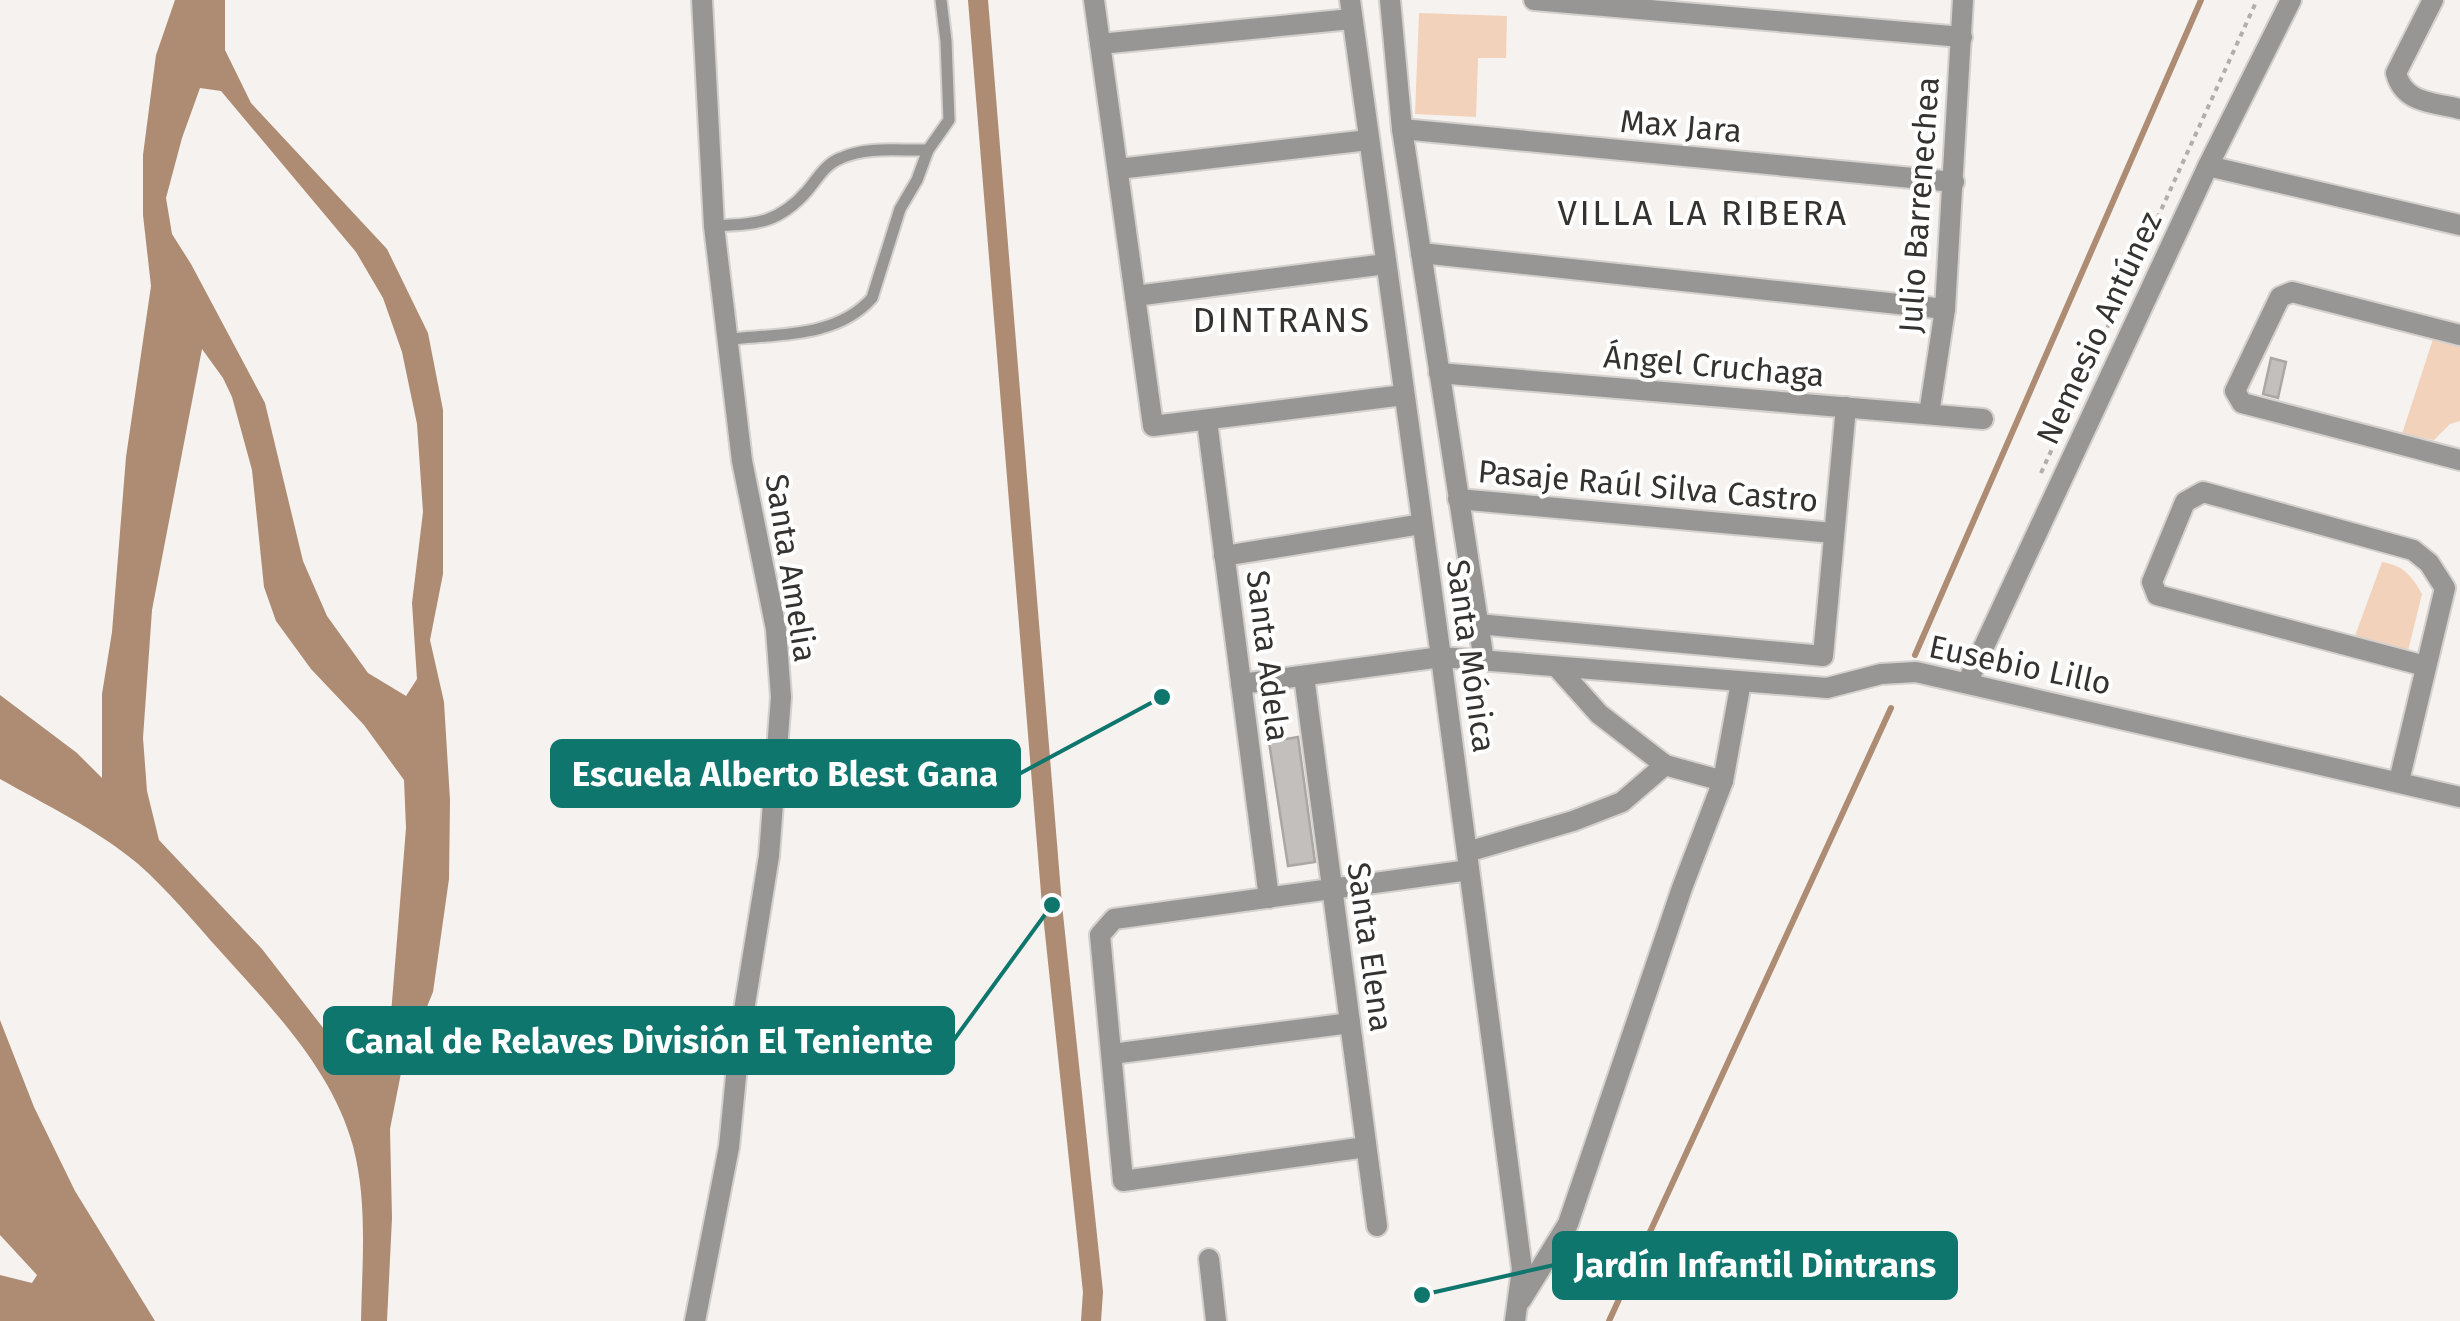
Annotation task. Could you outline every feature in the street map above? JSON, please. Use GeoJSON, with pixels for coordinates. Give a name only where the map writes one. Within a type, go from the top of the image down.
{"type":"FeatureCollection","features":[{"type":"Feature","properties":{"kind":"street","name":"Santa Amelia"},"geometry":{"type":"LineString","coordinates":[[695,1321],[729,1147],[740,1034],[769,856],[780,697],[776,629],[742,461],[714,226],[702,0]]}},
{"type":"Feature","properties":{"kind":"street"},"geometry":{"type":"LineString","coordinates":[[1094,0],[1154,426],[1404,395]]}},
{"type":"Feature","properties":{"kind":"street","name":"Santa Mónica"},"geometry":{"type":"LineString","coordinates":[[1390,0],[1402,129],[1484,660]]}},
{"type":"Feature","properties":{"kind":"street"},"geometry":{"type":"LineString","coordinates":[[1534,0],[1962,37]]}},
{"type":"Feature","properties":{"kind":"street","name":"Julio Barrenechea"},"geometry":{"type":"LineString","coordinates":[[1929,414],[1945,308],[1964,0]]}},
{"type":"Feature","properties":{"kind":"street","name":"Nemesio Antúnez"},"geometry":{"type":"LineString","coordinates":[[1967,683],[2208,166],[2291,0]]}},
{"type":"Feature","properties":{"kind":"street"},"geometry":{"type":"LineString","coordinates":[[2432,0],[2396,73],[2407,96],[2460,110]]}},
{"type":"Feature","properties":{"kind":"street"},"geometry":{"type":"LineString","coordinates":[[1100,44],[1351,9]]}},
{"type":"Feature","properties":{"kind":"street","name":"Santa Mónica"},"geometry":{"type":"LineString","coordinates":[[1351,9],[1522,1269],[1516,1314]]}},
{"type":"Feature","properties":{"kind":"street","name":"Max Jara"},"geometry":{"type":"LineString","coordinates":[[1402,129],[1954,182]]}},
{"type":"Feature","properties":{"kind":"street"},"geometry":{"type":"LineString","coordinates":[[1118,169],[1368,140]]}},
{"type":"Feature","properties":{"kind":"street"},"geometry":{"type":"LineString","coordinates":[[2208,166],[2460,225]]}},
{"type":"Feature","properties":{"kind":"street"},"geometry":{"type":"LineString","coordinates":[[1421,253],[1945,308]]}},
{"type":"Feature","properties":{"kind":"street"},"geometry":{"type":"LineString","coordinates":[[1136,296],[1386,264]]}},
{"type":"Feature","properties":{"kind":"street"},"geometry":{"type":"LineString","coordinates":[[2460,335],[2292,292],[2280,297],[2235,391],[2242,403],[2460,460]]}},
{"type":"Feature","properties":{"kind":"street","name":"Ángel Cruchaga"},"geometry":{"type":"LineString","coordinates":[[1440,372],[1983,419]]}},
{"type":"Feature","properties":{"kind":"street"},"geometry":{"type":"LineString","coordinates":[[1478,624],[1823,656],[1846,407]]}},
{"type":"Feature","properties":{"kind":"street","name":"Santa Adela"},"geometry":{"type":"LineString","coordinates":[[1207,422],[1270,898]]}},
{"type":"Feature","properties":{"kind":"street"},"geometry":{"type":"LineString","coordinates":[[2399,781],[2444,588],[2429,562],[2413,550],[2203,492],[2185,502],[2152,582],[2157,595],[2425,666]]}},
{"type":"Feature","properties":{"kind":"street","name":"Pasaje Raúl Silva Castro"},"geometry":{"type":"LineString","coordinates":[[1458,498],[1833,533]]}},
{"type":"Feature","properties":{"kind":"street"},"geometry":{"type":"LineString","coordinates":[[1224,556],[1422,524]]}},
{"type":"Feature","properties":{"kind":"street","name":"Eusebio Lillo"},"geometry":{"type":"LineString","coordinates":[[1241,684],[1442,658],[1827,688],[1899,671],[1967,683],[2460,797]]}},
{"type":"Feature","properties":{"kind":"street"},"geometry":{"type":"LineString","coordinates":[[1557,667],[1598,714],[1665,766],[1723,781]]}},
{"type":"Feature","properties":{"kind":"street","name":"Santa Elena"},"geometry":{"type":"LineString","coordinates":[[1304,676],[1377,1226]]}},
{"type":"Feature","properties":{"kind":"street"},"geometry":{"type":"LineString","coordinates":[[1516,1314],[1568,1224],[1682,888],[1723,781],[1741,682]]}},
{"type":"Feature","properties":{"kind":"street"},"geometry":{"type":"LineString","coordinates":[[1366,1147],[1123,1181],[1100,934],[1114,919],[1332,889],[1468,862],[1622,802],[1665,766]]}},
{"type":"Feature","properties":{"kind":"street"},"geometry":{"type":"LineString","coordinates":[[1112,1054],[1350,1023]]}},
{"type":"Feature","properties":{"kind":"street"},"geometry":{"type":"LineString","coordinates":[[1209,1259],[1216,1321]]}},
{"type":"Feature","properties":{"kind":"lane"},"geometry":{"type":"LineString","coordinates":[[728,339],[833,326],[872,298],[900,209],[928,150],[949,120],[941,0]]}},
{"type":"Feature","properties":{"kind":"lane"},"geometry":{"type":"LineString","coordinates":[[714,226],[761,224],[784,213],[825,167],[841,158],[871,150],[928,150]]}},
{"type":"Feature","properties":{"kind":"path"},"geometry":{"type":"LineString","coordinates":[[2037,481],[2257,0]]}},
{"type":"Feature","properties":{"kind":"shaded area"},"geometry":{"type":"Polygon","coordinates":[[[175,0],[225,0],[225,50],[251,103],[387,249],[428,333],[443,410],[443,574],[430,640],[444,702],[450,800],[449,879],[433,992],[402,1068],[390,1129],[392,1218],[387,1321],[361,1321],[363,1255],[358,1168],[331,1091],[299,1042],[180,906],[137,863],[88,828],[0,779],[0,695],[77,753],[102,778],[102,694],[112,632],[126,457],[151,286],[143,215],[143,155],[156,55],[175,0]],[[200,88],[166,198],[172,234],[265,403],[303,561],[327,616],[368,673],[406,696],[417,679],[412,603],[423,512],[417,424],[402,352],[383,298],[356,252],[221,91],[200,88]],[[202,349],[152,610],[143,738],[147,791],[159,840],[262,949],[348,1060],[373,1065],[391,1014],[406,828],[404,780],[364,725],[311,669],[276,621],[264,587],[252,470],[232,397],[202,349]]]}},
{"type":"Feature","properties":{"kind":"shaded area"},"geometry":{"type":"Polygon","coordinates":[[[1419,13],[1507,16],[1506,58],[1478,58],[1476,117],[1415,114],[1419,13]]]}},
{"type":"Feature","properties":{"kind":"shaded area"},"geometry":{"type":"Polygon","coordinates":[[[2433,339],[2460,346],[2460,421],[2450,424],[2434,440],[2402,434],[2433,339]]]}},
{"type":"Feature","properties":{"kind":"shaded area"},"geometry":{"type":"Polygon","coordinates":[[[2382,562],[2406,572],[2422,594],[2408,651],[2355,636],[2382,562]]]}},
{"type":"Feature","properties":{"kind":"shaded area"},"geometry":{"type":"Polygon","coordinates":[[[0,1020],[34,1107],[75,1191],[155,1321],[0,1321],[0,1275],[32,1283],[37,1275],[0,1235],[0,1020]]]}},
{"type":"Feature","properties":{"kind":"building"},"geometry":{"type":"Polygon","coordinates":[[[2271,358],[2286,362],[2278,398],[2263,394],[2271,358]]]}},
{"type":"Feature","properties":{"kind":"building"},"geometry":{"type":"Polygon","coordinates":[[[1298,737],[1315,862],[1288,866],[1269,742],[1298,737]]]}},
{"type":"Feature","properties":{"kind":"waterway"},"geometry":{"type":"LineString","coordinates":[[978,0],[1052,905],[1093,1292],[1091,1321]]}},
{"type":"Feature","properties":{"kind":"waterway"},"geometry":{"type":"LineString","coordinates":[[1915,655],[2201,0]]}},
{"type":"Feature","properties":{"kind":"waterway"},"geometry":{"type":"LineString","coordinates":[[1609,1321],[1891,708]]}},
{"type":"Feature","properties":{"kind":"place","name":"Escuela Alberto Blest Gana"},"geometry":{"type":"Point","coordinates":[1162,697]}},
{"type":"Feature","properties":{"kind":"place","name":"Canal de Relaves División El Teniente"},"geometry":{"type":"Point","coordinates":[1052,905]}},
{"type":"Feature","properties":{"kind":"place","name":"Jardín Infantil Dintrans"},"geometry":{"type":"Point","coordinates":[1422,1295]}},
{"type":"Feature","properties":{"kind":"district","name":"VILLA LA RIBERA"},"geometry":{"type":"Point","coordinates":[1703,213]}},
{"type":"Feature","properties":{"kind":"district","name":"DINTRANS"},"geometry":{"type":"Point","coordinates":[1282,320]}}]}
